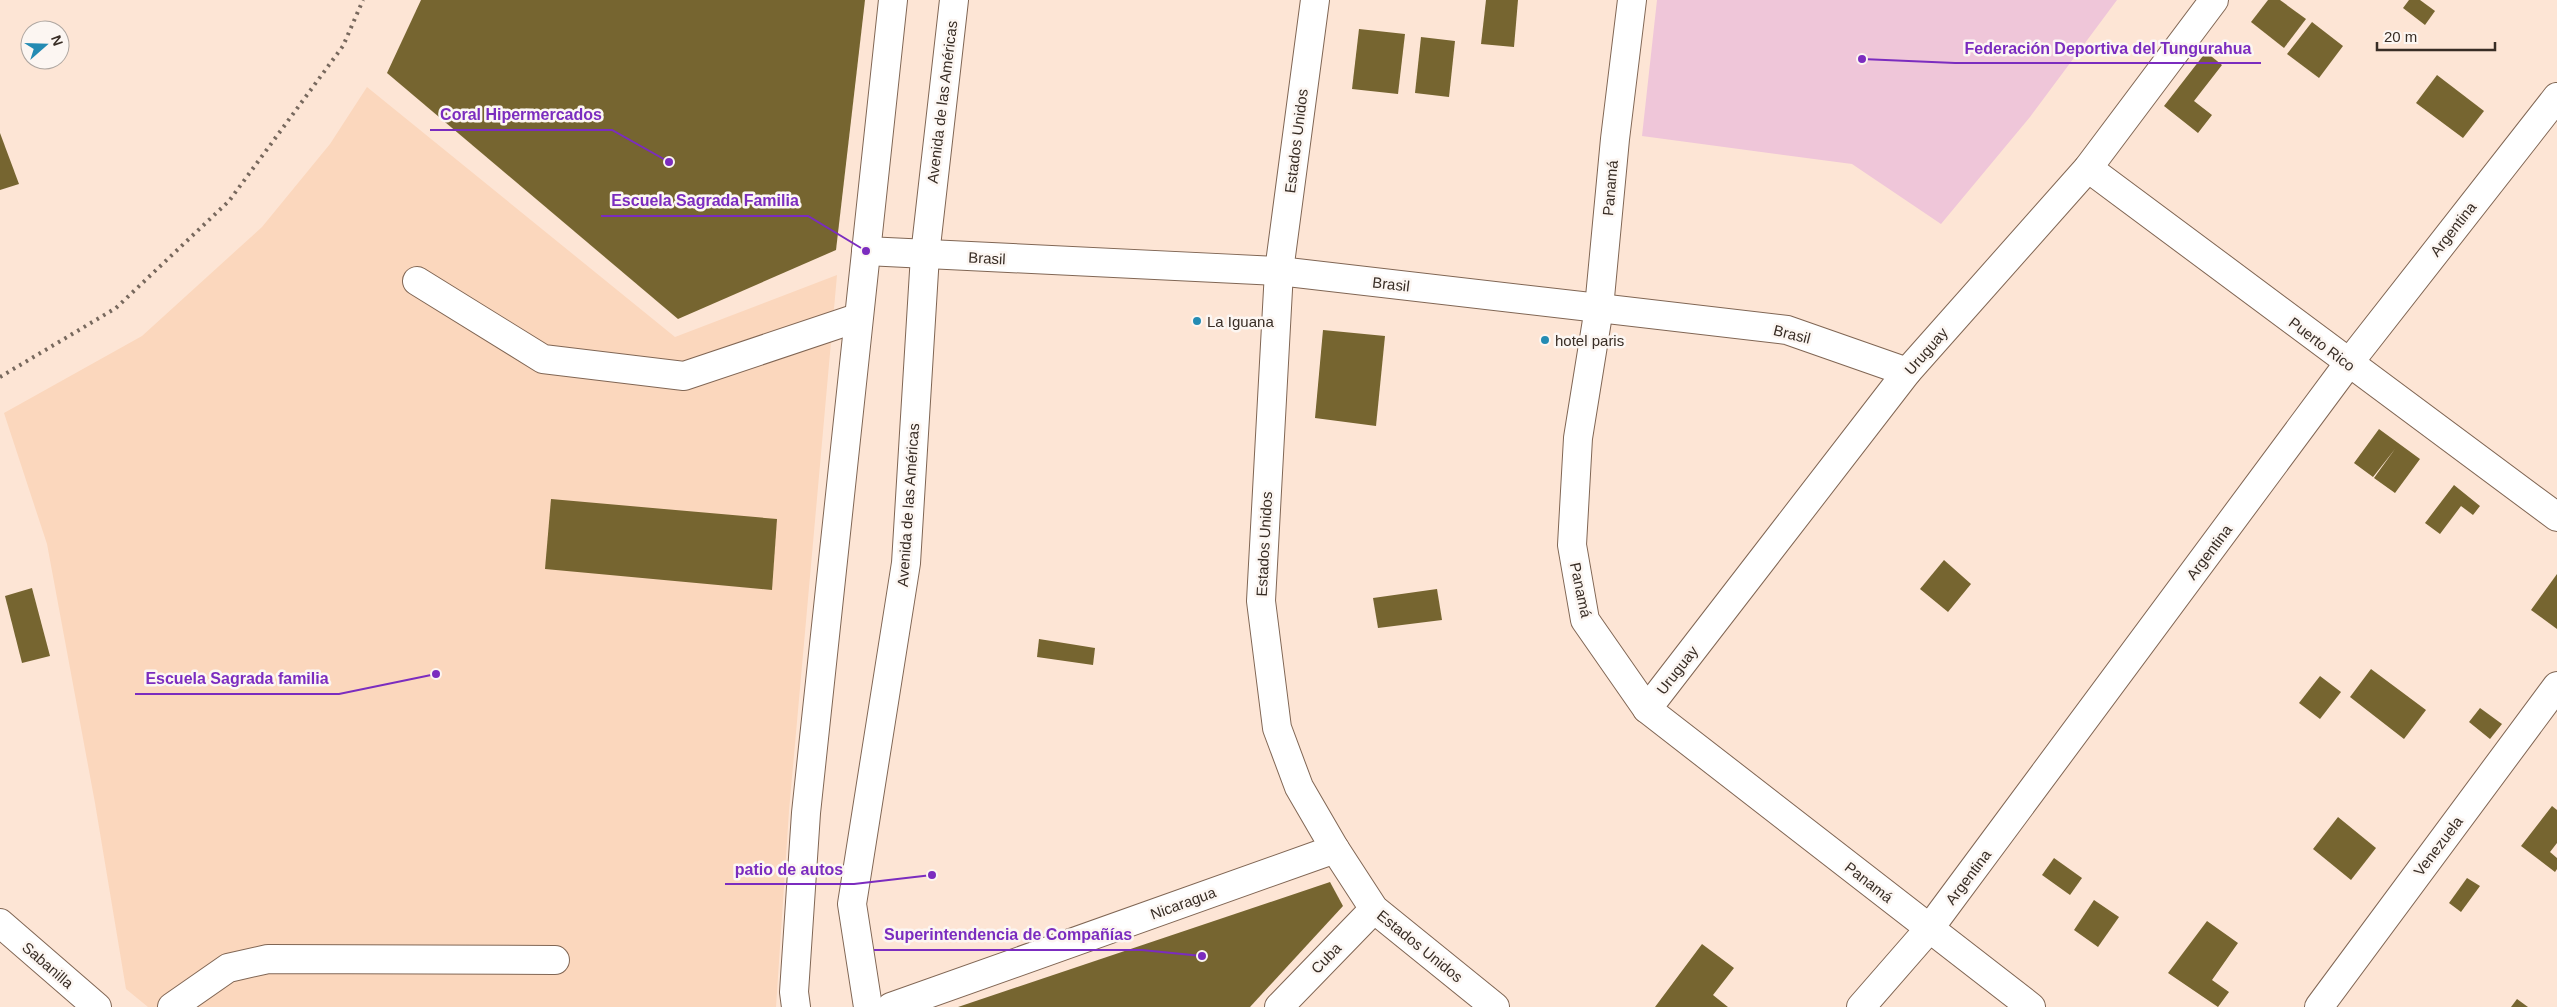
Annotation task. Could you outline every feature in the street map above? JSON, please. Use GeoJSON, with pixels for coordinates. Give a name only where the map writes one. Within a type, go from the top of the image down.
{"type":"FeatureCollection","features":[{"type":"Feature","properties":{"kind":"street"},"geometry":{"type":"LineString","coordinates":[[796,1007],[794,992],[806,814],[893,0]]}},
{"type":"Feature","properties":{"kind":"street","name":"Avenida de las Américas"},"geometry":{"type":"LineString","coordinates":[[868,1007],[852,904],[906,563],[925,255],[954,0]]}},
{"type":"Feature","properties":{"kind":"street","name":"Estados Unidos"},"geometry":{"type":"LineString","coordinates":[[1315,0],[1279,271],[1261,600],[1277,728],[1299,787],[1335,849],[1374,909],[1496,1007]]}},
{"type":"Feature","properties":{"kind":"street","name":"Panamá"},"geometry":{"type":"LineString","coordinates":[[1632,0],[1615,139],[1599,308],[1578,438],[1572,545],[1585,620],[1647,709],[2031,1007]]}},
{"type":"Feature","properties":{"kind":"street","name":"Uruguay"},"geometry":{"type":"LineString","coordinates":[[1647,709],[1906,372],[2088,168],[2214,0]]}},
{"type":"Feature","properties":{"kind":"street","name":"Argentina"},"geometry":{"type":"LineString","coordinates":[[1861,1007],[1930,929],[2348,364],[2557,97]]}},
{"type":"Feature","properties":{"kind":"street","name":"Puerto Rico"},"geometry":{"type":"LineString","coordinates":[[2088,168],[2348,364],[2557,517]]}},
{"type":"Feature","properties":{"kind":"street","name":"Brasil"},"geometry":{"type":"LineString","coordinates":[[866,251],[1279,271],[1599,308],[1787,330],[1906,372]]}},
{"type":"Feature","properties":{"kind":"street"},"geometry":{"type":"LineString","coordinates":[[417,281],[543,359],[684,376],[858,318]]}},
{"type":"Feature","properties":{"kind":"street","name":"Venezuela"},"geometry":{"type":"LineString","coordinates":[[2319,1007],[2557,686]]}},
{"type":"Feature","properties":{"kind":"street","name":"Nicaragua"},"geometry":{"type":"LineString","coordinates":[[891,1007],[1335,849]]}},
{"type":"Feature","properties":{"kind":"street","name":"Cuba"},"geometry":{"type":"LineString","coordinates":[[1279,1007],[1374,909]]}},
{"type":"Feature","properties":{"kind":"street","name":"Sabanilla"},"geometry":{"type":"LineString","coordinates":[[0,923],[97,1007]]}},
{"type":"Feature","properties":{"kind":"street"},"geometry":{"type":"LineString","coordinates":[[172,1007],[228,968],[268,959],[555,960]]}},
{"type":"Feature","properties":{"kind":"shaded area"},"geometry":{"type":"Polygon","coordinates":[[[1657,0],[2117,0],[2030,117],[1941,224],[1852,164],[1642,136],[1657,0]]]}},
{"type":"Feature","properties":{"kind":"shaded area"},"geometry":{"type":"Polygon","coordinates":[[[367,87],[675,337],[837,275],[789,811],[776,1007],[148,1007],[126,989],[95,803],[47,544],[4,413],[142,336],[262,227],[330,144],[367,87]]]}},
{"type":"Feature","properties":{"kind":"building"},"geometry":{"type":"Polygon","coordinates":[[[421,0],[865,0],[836,250],[678,319],[387,73],[421,0]]]}},
{"type":"Feature","properties":{"kind":"building"},"geometry":{"type":"Polygon","coordinates":[[[1486,0],[1518,0],[1514,47],[1481,44],[1486,0]]]}},
{"type":"Feature","properties":{"kind":"building"},"geometry":{"type":"Polygon","coordinates":[[[2268,0],[2280,0],[2306,19],[2284,48],[2251,22],[2268,0]]]}},
{"type":"Feature","properties":{"kind":"building"},"geometry":{"type":"Polygon","coordinates":[[[2409,0],[2420,0],[2435,11],[2425,25],[2403,8],[2409,0]]]}},
{"type":"Feature","properties":{"kind":"building"},"geometry":{"type":"Polygon","coordinates":[[[2312,22],[2343,46],[2319,78],[2287,54],[2312,22]]]}},
{"type":"Feature","properties":{"kind":"building"},"geometry":{"type":"Polygon","coordinates":[[[1359,29],[1405,34],[1398,94],[1352,89],[1359,29]]]}},
{"type":"Feature","properties":{"kind":"building"},"geometry":{"type":"Polygon","coordinates":[[[1421,37],[1455,41],[1449,97],[1415,93],[1421,37]]]}},
{"type":"Feature","properties":{"kind":"building"},"geometry":{"type":"Polygon","coordinates":[[[2206,52],[2222,65],[2194,101],[2212,115],[2198,133],[2164,106],[2206,52]]]}},
{"type":"Feature","properties":{"kind":"building"},"geometry":{"type":"Polygon","coordinates":[[[2437,75],[2484,111],[2463,138],[2416,103],[2437,75]]]}},
{"type":"Feature","properties":{"kind":"building"},"geometry":{"type":"Polygon","coordinates":[[[0,133],[19,184],[0,190],[0,133]]]}},
{"type":"Feature","properties":{"kind":"building"},"geometry":{"type":"Polygon","coordinates":[[[1323,330],[1385,336],[1376,426],[1315,418],[1323,330]]]}},
{"type":"Feature","properties":{"kind":"building"},"geometry":{"type":"Polygon","coordinates":[[[2379,429],[2420,459],[2395,493],[2374,478],[2395,449],[2373,477],[2354,463],[2379,429]]]}},
{"type":"Feature","properties":{"kind":"building"},"geometry":{"type":"Polygon","coordinates":[[[2454,485],[2480,506],[2473,515],[2461,506],[2440,534],[2425,523],[2454,485]]]}},
{"type":"Feature","properties":{"kind":"building"},"geometry":{"type":"Polygon","coordinates":[[[551,499],[777,519],[772,590],[545,569],[551,499]]]}},
{"type":"Feature","properties":{"kind":"building"},"geometry":{"type":"Polygon","coordinates":[[[1944,560],[1971,584],[1948,612],[1920,589],[1944,560]]]}},
{"type":"Feature","properties":{"kind":"building"},"geometry":{"type":"Polygon","coordinates":[[[2557,574],[2557,629],[2531,610],[2557,574]]]}},
{"type":"Feature","properties":{"kind":"building"},"geometry":{"type":"Polygon","coordinates":[[[32,588],[50,656],[22,663],[5,596],[32,588]]]}},
{"type":"Feature","properties":{"kind":"building"},"geometry":{"type":"Polygon","coordinates":[[[1437,589],[1442,620],[1378,628],[1373,598],[1437,589]]]}},
{"type":"Feature","properties":{"kind":"building"},"geometry":{"type":"Polygon","coordinates":[[[1039,639],[1095,648],[1093,665],[1037,657],[1039,639]]]}},
{"type":"Feature","properties":{"kind":"building"},"geometry":{"type":"Polygon","coordinates":[[[2371,669],[2426,710],[2404,739],[2350,697],[2371,669]]]}},
{"type":"Feature","properties":{"kind":"building"},"geometry":{"type":"Polygon","coordinates":[[[2320,676],[2341,692],[2320,719],[2299,703],[2320,676]]]}},
{"type":"Feature","properties":{"kind":"building"},"geometry":{"type":"Polygon","coordinates":[[[2480,708],[2502,724],[2490,739],[2469,722],[2480,708]]]}},
{"type":"Feature","properties":{"kind":"building"},"geometry":{"type":"Polygon","coordinates":[[[2552,806],[2557,810],[2557,843],[2550,852],[2557,858],[2557,869],[2555,872],[2521,846],[2552,806]]]}},
{"type":"Feature","properties":{"kind":"building"},"geometry":{"type":"Polygon","coordinates":[[[2338,817],[2376,848],[2351,880],[2313,849],[2338,817]]]}},
{"type":"Feature","properties":{"kind":"building"},"geometry":{"type":"Polygon","coordinates":[[[2054,858],[2082,878],[2070,895],[2042,875],[2054,858]]]}},
{"type":"Feature","properties":{"kind":"building"},"geometry":{"type":"Polygon","coordinates":[[[2467,878],[2480,886],[2461,912],[2449,903],[2467,878]]]}},
{"type":"Feature","properties":{"kind":"building"},"geometry":{"type":"Polygon","coordinates":[[[1330,882],[1343,906],[1250,1007],[958,1007],[1330,882]]]}},
{"type":"Feature","properties":{"kind":"building"},"geometry":{"type":"Polygon","coordinates":[[[2094,900],[2119,917],[2098,947],[2074,930],[2094,900]]]}},
{"type":"Feature","properties":{"kind":"building"},"geometry":{"type":"Polygon","coordinates":[[[2207,921],[2238,943],[2212,980],[2229,992],[2218,1007],[2168,973],[2207,921]]]}},
{"type":"Feature","properties":{"kind":"building"},"geometry":{"type":"Polygon","coordinates":[[[1702,944],[1734,968],[1713,995],[1728,1007],[1655,1007],[1702,944]]]}},
{"type":"Feature","properties":{"kind":"building"},"geometry":{"type":"Polygon","coordinates":[[[2517,999],[2528,1007],[2511,1007],[2517,999]]]}},
{"type":"Feature","properties":{"kind":"railway"},"geometry":{"type":"LineString","coordinates":[[0,377],[116,308],[229,201],[343,46],[363,0]]}},
{"type":"Feature","properties":{"kind":"place","name":"Federación Deportiva del Tungurahua"},"geometry":{"type":"Point","coordinates":[1862,59]}},
{"type":"Feature","properties":{"kind":"place","name":"Coral Hipermercados"},"geometry":{"type":"Point","coordinates":[669,162]}},
{"type":"Feature","properties":{"kind":"place","name":"Escuela Sagrada Familia"},"geometry":{"type":"Point","coordinates":[866,251]}},
{"type":"Feature","properties":{"kind":"place","name":"La Iguana"},"geometry":{"type":"Point","coordinates":[1197,321]}},
{"type":"Feature","properties":{"kind":"place","name":"hotel paris"},"geometry":{"type":"Point","coordinates":[1545,340]}},
{"type":"Feature","properties":{"kind":"place","name":"Escuela Sagrada familia"},"geometry":{"type":"Point","coordinates":[436,674]}},
{"type":"Feature","properties":{"kind":"place","name":"patio de autos"},"geometry":{"type":"Point","coordinates":[932,875]}},
{"type":"Feature","properties":{"kind":"place","name":"Superintendencia de Compañías"},"geometry":{"type":"Point","coordinates":[1202,956]}}]}
